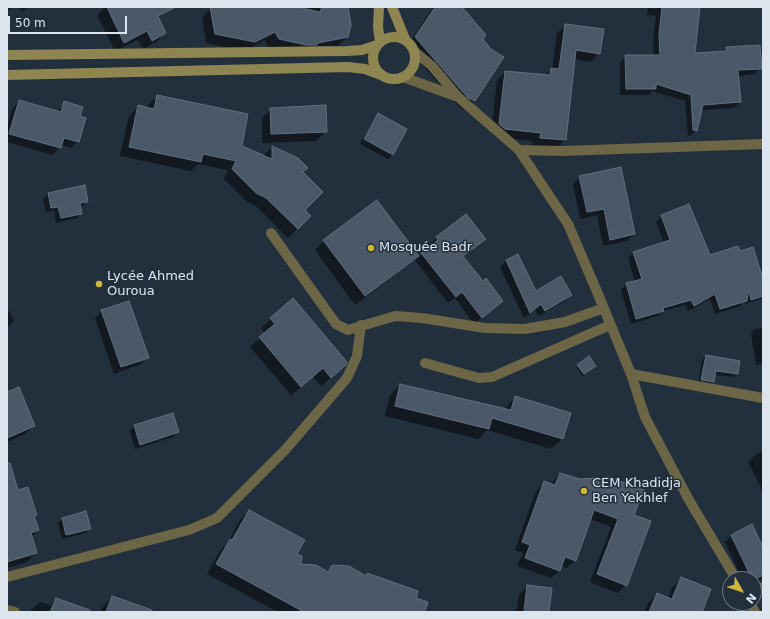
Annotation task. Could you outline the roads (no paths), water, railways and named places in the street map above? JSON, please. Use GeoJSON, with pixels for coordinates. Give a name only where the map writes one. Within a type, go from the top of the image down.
{"type":"FeatureCollection","features":[{"type":"Feature","properties":{"kind":"street"},"geometry":{"type":"LineString","coordinates":[[379,7],[378,43],[374,51],[373,64],[381,75]]}},
{"type":"Feature","properties":{"kind":"street"},"geometry":{"type":"LineString","coordinates":[[392,7],[405,39]]}},
{"type":"Feature","properties":{"kind":"street"},"geometry":{"type":"LineString","coordinates":[[7,55],[348,51],[362,50],[392,36],[405,39],[411,44],[415,58],[414,66],[409,72],[403,77],[396,79],[388,78],[365,69],[348,67],[7,75]]}},
{"type":"Feature","properties":{"kind":"street"},"geometry":{"type":"LineString","coordinates":[[414,51],[432,66],[458,96],[519,150],[568,224],[631,374],[645,417],[689,500],[731,571]]}},
{"type":"Feature","properties":{"kind":"street"},"geometry":{"type":"LineString","coordinates":[[403,77],[458,96]]}},
{"type":"Feature","properties":{"kind":"street"},"geometry":{"type":"LineString","coordinates":[[519,150],[562,152],[763,144]]}},
{"type":"Feature","properties":{"kind":"street"},"geometry":{"type":"LineString","coordinates":[[271,233],[336,324],[348,330],[394,316],[422,318],[485,328],[525,329],[565,322],[604,308]]}},
{"type":"Feature","properties":{"kind":"street"},"geometry":{"type":"LineString","coordinates":[[7,577],[189,530],[217,518],[286,449],[347,378],[357,356],[361,325]]}},
{"type":"Feature","properties":{"kind":"street"},"geometry":{"type":"LineString","coordinates":[[425,363],[479,378],[492,377],[610,325]]}},
{"type":"Feature","properties":{"kind":"street"},"geometry":{"type":"LineString","coordinates":[[631,374],[763,398]]}},
{"type":"Feature","properties":{"kind":"street"},"geometry":{"type":"LineString","coordinates":[[7,610],[16,612]]}},
{"type":"Feature","properties":{"kind":"place","name":"Mosquée Badr"},"geometry":{"type":"Point","coordinates":[371,248]}},
{"type":"Feature","properties":{"kind":"place","name":"Lycée Ahmed Ouroua"},"geometry":{"type":"Point","coordinates":[99,284]}},
{"type":"Feature","properties":{"kind":"place","name":"CEM Khadidja Ben Yekhlef"},"geometry":{"type":"Point","coordinates":[584,491]}}]}
